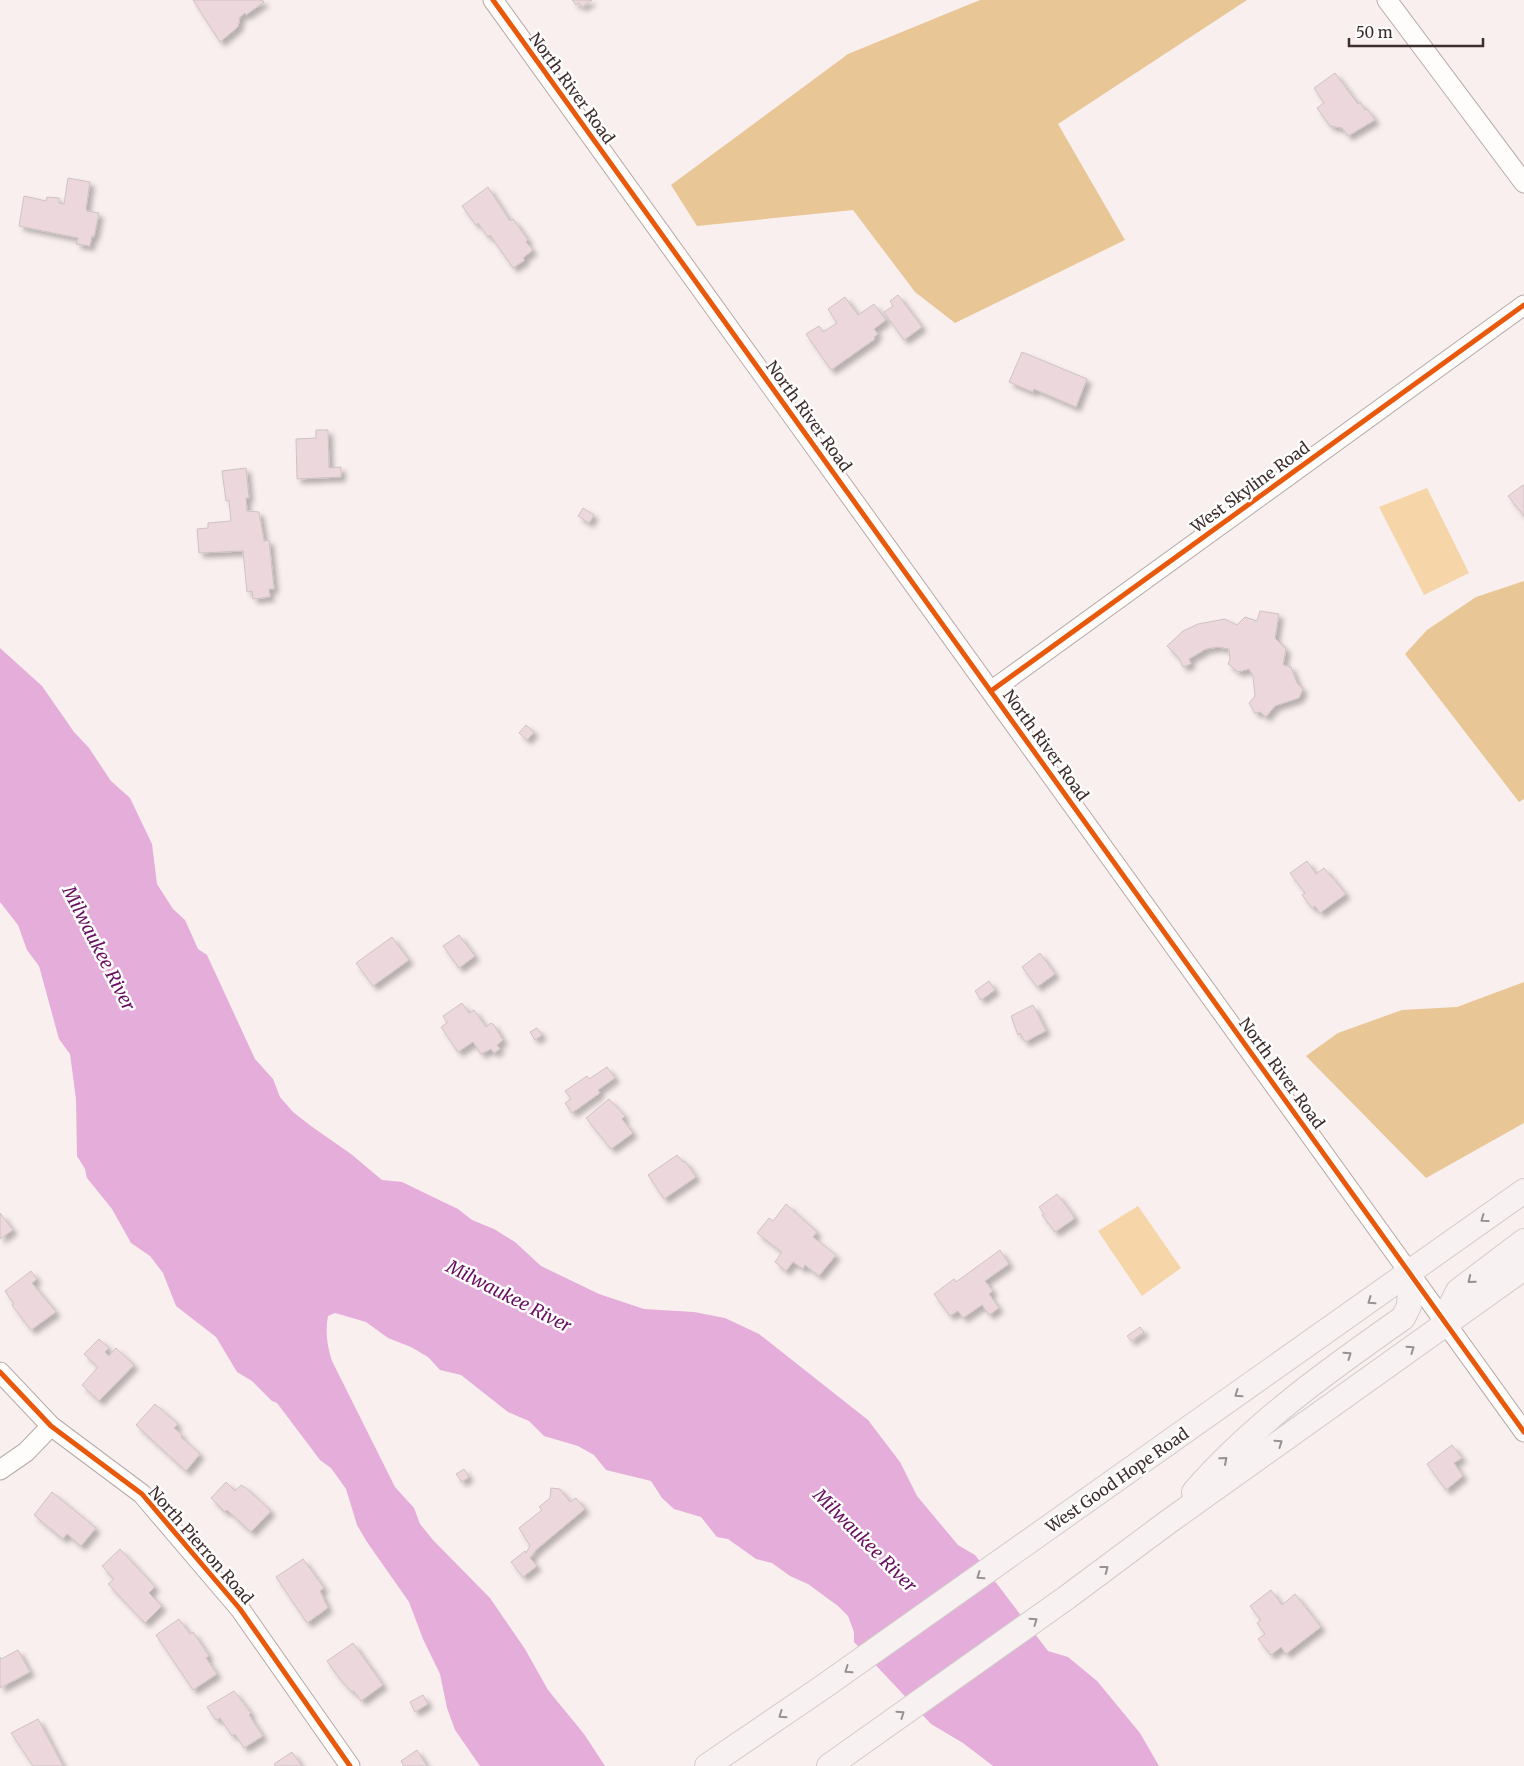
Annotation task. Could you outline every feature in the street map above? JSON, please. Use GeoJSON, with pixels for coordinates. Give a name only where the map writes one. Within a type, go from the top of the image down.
{"type":"FeatureCollection","features":[{"type":"Feature","properties":{"kind":"main road","name":"West Good Hope Road"},"geometry":{"type":"LineString","coordinates":[[707,1766],[823,1687],[1411,1273],[1524,1191]]}},
{"type":"Feature","properties":{"kind":"main road"},"geometry":{"type":"LineString","coordinates":[[1445,1325],[1450,1307],[1458,1291],[1524,1241]]}},
{"type":"Feature","properties":{"kind":"main road"},"geometry":{"type":"LineString","coordinates":[[829,1766],[1524,1268]]}},
{"type":"Feature","properties":{"kind":"main road"},"geometry":{"type":"LineString","coordinates":[[1168,1522],[1218,1464],[1332,1367],[1403,1318],[1409,1306],[1411,1273]]}},
{"type":"Feature","properties":{"kind":"street","name":"North River Road"},"geometry":{"type":"LineString","coordinates":[[493,0],[1411,1273],[1445,1325],[1524,1432]]}},
{"type":"Feature","properties":{"kind":"street"},"geometry":{"type":"LineString","coordinates":[[1387,0],[1524,183]]}},
{"type":"Feature","properties":{"kind":"street","name":"West Skyline Road"},"geometry":{"type":"LineString","coordinates":[[991,690],[1524,305]]}},
{"type":"Feature","properties":{"kind":"street","name":"North Pierron Road"},"geometry":{"type":"LineString","coordinates":[[0,1372],[51,1426],[142,1494],[240,1609],[350,1766]]}},
{"type":"Feature","properties":{"kind":"street"},"geometry":{"type":"LineString","coordinates":[[0,1470],[26,1452],[51,1426]]}},
{"type":"Feature","properties":{"kind":"shaded area"},"geometry":{"type":"Polygon","coordinates":[[[980,0],[1247,0],[1058,124],[1125,240],[955,323],[915,292],[853,210],[697,226],[671,185],[848,54],[980,0]]]}},
{"type":"Feature","properties":{"kind":"shaded area"},"geometry":{"type":"Polygon","coordinates":[[[1427,488],[1469,573],[1424,595],[1379,507],[1427,488]]]}},
{"type":"Feature","properties":{"kind":"shaded area"},"geometry":{"type":"Polygon","coordinates":[[[1524,581],[1524,799],[1519,802],[1405,654],[1427,630],[1476,597],[1524,581]]]}},
{"type":"Feature","properties":{"kind":"shaded area"},"geometry":{"type":"Polygon","coordinates":[[[1524,982],[1524,1123],[1426,1178],[1306,1056],[1338,1033],[1402,1010],[1457,1007],[1524,982]]]}},
{"type":"Feature","properties":{"kind":"shaded area"},"geometry":{"type":"Polygon","coordinates":[[[1138,1206],[1181,1268],[1142,1296],[1098,1231],[1138,1206]]]}},
{"type":"Feature","properties":{"kind":"water","name":"Milwaukee River"},"geometry":{"type":"Polygon","coordinates":[[[0,648],[42,686],[74,732],[89,748],[111,781],[130,798],[152,844],[157,884],[173,909],[185,920],[198,949],[207,955],[255,1059],[273,1079],[280,1097],[293,1112],[351,1154],[382,1180],[402,1182],[458,1209],[472,1220],[494,1229],[515,1242],[541,1266],[599,1294],[644,1309],[694,1312],[725,1318],[759,1334],[868,1420],[900,1462],[917,1496],[958,1545],[975,1555],[1048,1651],[1068,1657],[1097,1681],[1140,1733],[1159,1766],[993,1766],[963,1743],[931,1724],[854,1642],[854,1632],[848,1616],[838,1606],[808,1584],[790,1576],[772,1563],[756,1559],[728,1539],[717,1537],[701,1517],[674,1509],[662,1498],[651,1481],[606,1470],[594,1455],[578,1446],[544,1436],[529,1421],[508,1412],[461,1375],[440,1370],[428,1357],[411,1347],[388,1338],[366,1322],[335,1313],[328,1316],[327,1327],[332,1361],[395,1487],[414,1508],[420,1524],[433,1540],[490,1598],[525,1649],[548,1690],[584,1734],[605,1766],[480,1766],[455,1730],[447,1708],[440,1674],[423,1639],[409,1602],[357,1525],[346,1489],[331,1468],[320,1460],[277,1403],[272,1401],[252,1381],[237,1372],[216,1337],[176,1306],[163,1273],[150,1256],[131,1243],[112,1209],[87,1178],[85,1169],[77,1156],[76,1099],[70,1054],[59,1039],[39,966],[27,950],[18,925],[0,902],[0,648]]]}},
{"type":"Feature","properties":{"kind":"building"},"geometry":{"type":"Polygon","coordinates":[[[193,0],[262,0],[264,2],[240,17],[238,27],[220,42],[193,0]]]}},
{"type":"Feature","properties":{"kind":"building"},"geometry":{"type":"Polygon","coordinates":[[[572,0],[592,0],[582,7],[579,3],[576,5],[572,0]]]}},
{"type":"Feature","properties":{"kind":"building"},"geometry":{"type":"Polygon","coordinates":[[[1335,73],[1358,104],[1360,102],[1375,120],[1348,136],[1342,128],[1330,126],[1317,108],[1324,103],[1314,88],[1335,73]]]}},
{"type":"Feature","properties":{"kind":"building"},"geometry":{"type":"Polygon","coordinates":[[[68,178],[90,182],[86,208],[87,211],[99,213],[90,246],[76,244],[78,238],[19,226],[24,196],[46,201],[47,197],[59,198],[59,203],[64,204],[68,178]]]}},
{"type":"Feature","properties":{"kind":"building"},"geometry":{"type":"Polygon","coordinates":[[[488,187],[510,221],[513,219],[528,240],[526,242],[533,250],[523,258],[525,260],[513,268],[490,235],[488,237],[478,223],[476,225],[462,206],[488,187]]]}},
{"type":"Feature","properties":{"kind":"building"},"geometry":{"type":"Polygon","coordinates":[[[898,295],[922,327],[904,340],[884,312],[893,306],[890,301],[898,295]]]}},
{"type":"Feature","properties":{"kind":"building"},"geometry":{"type":"Polygon","coordinates":[[[845,297],[858,315],[874,304],[886,320],[874,329],[878,334],[874,337],[875,339],[831,370],[806,334],[819,326],[823,332],[837,323],[828,309],[845,297]]]}},
{"type":"Feature","properties":{"kind":"building"},"geometry":{"type":"Polygon","coordinates":[[[1022,352],[1087,379],[1076,407],[1034,389],[1033,392],[1009,382],[1022,352]]]}},
{"type":"Feature","properties":{"kind":"building"},"geometry":{"type":"Polygon","coordinates":[[[316,430],[328,430],[329,468],[341,467],[341,477],[297,479],[296,439],[316,438],[316,430]]]}},
{"type":"Feature","properties":{"kind":"building"},"geometry":{"type":"Polygon","coordinates":[[[246,468],[249,498],[246,498],[247,511],[259,512],[264,541],[269,540],[274,589],[269,589],[270,597],[253,599],[252,591],[247,592],[243,551],[199,553],[197,529],[208,528],[208,523],[231,521],[229,500],[226,501],[222,471],[246,468]]]}},
{"type":"Feature","properties":{"kind":"building"},"geometry":{"type":"Polygon","coordinates":[[[1523,485],[1524,487],[1524,516],[1508,496],[1523,485]]]}},
{"type":"Feature","properties":{"kind":"building"},"geometry":{"type":"Polygon","coordinates":[[[583,508],[594,515],[589,523],[578,516],[583,508]]]}},
{"type":"Feature","properties":{"kind":"building"},"geometry":{"type":"Polygon","coordinates":[[[1260,611],[1279,614],[1275,638],[1286,649],[1283,665],[1291,667],[1297,683],[1303,689],[1299,698],[1275,706],[1266,717],[1260,712],[1255,713],[1249,703],[1255,696],[1253,676],[1249,669],[1238,672],[1228,664],[1230,659],[1229,649],[1218,647],[1206,649],[1189,659],[1191,664],[1183,667],[1179,658],[1167,646],[1183,631],[1198,624],[1225,619],[1237,625],[1245,617],[1257,621],[1260,611]]]}},
{"type":"Feature","properties":{"kind":"building"},"geometry":{"type":"Polygon","coordinates":[[[526,725],[534,732],[527,740],[519,733],[526,725]]]}},
{"type":"Feature","properties":{"kind":"building"},"geometry":{"type":"Polygon","coordinates":[[[1307,861],[1316,874],[1324,868],[1346,894],[1320,913],[1315,906],[1312,908],[1302,895],[1305,893],[1290,873],[1307,861]]]}},
{"type":"Feature","properties":{"kind":"building"},"geometry":{"type":"Polygon","coordinates":[[[459,935],[475,956],[459,968],[443,946],[459,935]]]}},
{"type":"Feature","properties":{"kind":"building"},"geometry":{"type":"Polygon","coordinates":[[[392,937],[409,960],[373,986],[356,963],[392,937]]]}},
{"type":"Feature","properties":{"kind":"building"},"geometry":{"type":"Polygon","coordinates":[[[1040,953],[1055,974],[1037,987],[1022,967],[1040,953]]]}},
{"type":"Feature","properties":{"kind":"building"},"geometry":{"type":"Polygon","coordinates":[[[989,981],[995,990],[981,1000],[975,991],[989,981]]]}},
{"type":"Feature","properties":{"kind":"building"},"geometry":{"type":"Polygon","coordinates":[[[462,1003],[469,1013],[474,1010],[486,1027],[491,1023],[494,1025],[503,1040],[497,1045],[500,1049],[494,1053],[491,1049],[481,1054],[473,1042],[458,1052],[441,1027],[447,1023],[443,1016],[462,1003]]]}},
{"type":"Feature","properties":{"kind":"building"},"geometry":{"type":"Polygon","coordinates":[[[1033,1005],[1046,1031],[1025,1042],[1020,1033],[1018,1035],[1011,1016],[1033,1005]]]}},
{"type":"Feature","properties":{"kind":"building"},"geometry":{"type":"Polygon","coordinates":[[[537,1028],[542,1035],[535,1040],[530,1032],[537,1028]]]}},
{"type":"Feature","properties":{"kind":"building"},"geometry":{"type":"Polygon","coordinates":[[[607,1067],[615,1078],[598,1090],[600,1093],[572,1113],[565,1103],[571,1099],[565,1091],[587,1076],[589,1079],[607,1067]]]}},
{"type":"Feature","properties":{"kind":"building"},"geometry":{"type":"Polygon","coordinates":[[[609,1099],[625,1116],[622,1119],[633,1133],[611,1149],[586,1118],[609,1099]]]}},
{"type":"Feature","properties":{"kind":"building"},"geometry":{"type":"Polygon","coordinates":[[[677,1155],[683,1162],[685,1161],[696,1177],[664,1199],[648,1175],[677,1155]]]}},
{"type":"Feature","properties":{"kind":"building"},"geometry":{"type":"Polygon","coordinates":[[[1057,1194],[1074,1219],[1055,1232],[1042,1215],[1044,1214],[1039,1207],[1057,1194]]]}},
{"type":"Feature","properties":{"kind":"building"},"geometry":{"type":"Polygon","coordinates":[[[786,1204],[817,1232],[813,1237],[836,1255],[819,1276],[805,1265],[803,1269],[793,1262],[786,1271],[775,1262],[782,1252],[757,1233],[769,1218],[773,1221],[786,1204]]]}},
{"type":"Feature","properties":{"kind":"building"},"geometry":{"type":"Polygon","coordinates":[[[0,1213],[13,1230],[0,1239],[0,1213]]]}},
{"type":"Feature","properties":{"kind":"building"},"geometry":{"type":"Polygon","coordinates":[[[1000,1250],[1009,1264],[985,1281],[993,1291],[989,1294],[999,1308],[989,1315],[982,1305],[963,1318],[958,1311],[950,1316],[934,1294],[954,1279],[956,1282],[1000,1250]]]}},
{"type":"Feature","properties":{"kind":"building"},"geometry":{"type":"Polygon","coordinates":[[[31,1271],[37,1279],[32,1283],[56,1312],[31,1330],[12,1305],[14,1304],[5,1291],[31,1271]]]}},
{"type":"Feature","properties":{"kind":"building"},"geometry":{"type":"Polygon","coordinates":[[[1140,1327],[1144,1332],[1131,1341],[1127,1336],[1140,1327]]]}},
{"type":"Feature","properties":{"kind":"building"},"geometry":{"type":"Polygon","coordinates":[[[99,1339],[109,1348],[105,1352],[109,1356],[116,1348],[134,1365],[99,1401],[82,1385],[98,1367],[84,1354],[99,1339]]]}},
{"type":"Feature","properties":{"kind":"building"},"geometry":{"type":"Polygon","coordinates":[[[155,1404],[178,1424],[174,1428],[200,1454],[186,1471],[136,1425],[155,1404]]]}},
{"type":"Feature","properties":{"kind":"building"},"geometry":{"type":"Polygon","coordinates":[[[1452,1445],[1462,1458],[1454,1463],[1463,1476],[1446,1490],[1427,1464],[1452,1445]]]}},
{"type":"Feature","properties":{"kind":"building"},"geometry":{"type":"Polygon","coordinates":[[[464,1469],[469,1477],[462,1482],[456,1474],[464,1469]]]}},
{"type":"Feature","properties":{"kind":"building"},"geometry":{"type":"Polygon","coordinates":[[[226,1482],[235,1491],[241,1485],[246,1488],[271,1511],[251,1532],[227,1510],[225,1512],[211,1498],[226,1482]]]}},
{"type":"Feature","properties":{"kind":"building"},"geometry":{"type":"Polygon","coordinates":[[[551,1488],[560,1489],[570,1502],[576,1498],[585,1509],[536,1550],[530,1558],[537,1566],[523,1577],[511,1562],[525,1551],[526,1553],[530,1546],[519,1528],[542,1510],[539,1507],[550,1498],[551,1488]]]}},
{"type":"Feature","properties":{"kind":"building"},"geometry":{"type":"Polygon","coordinates":[[[52,1492],[96,1528],[81,1546],[67,1534],[63,1539],[34,1515],[52,1492]]]}},
{"type":"Feature","properties":{"kind":"building"},"geometry":{"type":"Polygon","coordinates":[[[120,1549],[155,1587],[149,1593],[162,1606],[145,1623],[108,1584],[114,1579],[102,1566],[120,1549]]]}},
{"type":"Feature","properties":{"kind":"building"},"geometry":{"type":"Polygon","coordinates":[[[303,1559],[324,1588],[320,1591],[328,1608],[307,1623],[276,1577],[303,1559]]]}},
{"type":"Feature","properties":{"kind":"building"},"geometry":{"type":"Polygon","coordinates":[[[1271,1590],[1282,1605],[1295,1594],[1321,1627],[1286,1654],[1281,1647],[1271,1655],[1258,1639],[1265,1634],[1257,1623],[1261,1620],[1250,1606],[1271,1590]]]}},
{"type":"Feature","properties":{"kind":"building"},"geometry":{"type":"Polygon","coordinates":[[[179,1619],[190,1634],[193,1632],[209,1656],[206,1658],[217,1674],[193,1690],[156,1635],[179,1619]]]}},
{"type":"Feature","properties":{"kind":"building"},"geometry":{"type":"Polygon","coordinates":[[[353,1643],[383,1685],[361,1701],[354,1691],[352,1692],[340,1679],[327,1661],[353,1643]]]}},
{"type":"Feature","properties":{"kind":"building"},"geometry":{"type":"Polygon","coordinates":[[[18,1650],[30,1672],[0,1688],[0,1657],[1,1659],[18,1650]]]}},
{"type":"Feature","properties":{"kind":"building"},"geometry":{"type":"Polygon","coordinates":[[[234,1691],[251,1713],[249,1715],[263,1736],[244,1748],[235,1734],[232,1736],[220,1718],[216,1720],[207,1707],[234,1691]]]}},
{"type":"Feature","properties":{"kind":"building"},"geometry":{"type":"Polygon","coordinates":[[[423,1695],[428,1704],[415,1712],[410,1702],[423,1695]]]}},
{"type":"Feature","properties":{"kind":"building"},"geometry":{"type":"Polygon","coordinates":[[[38,1719],[63,1766],[33,1766],[11,1733],[38,1719]]]}},
{"type":"Feature","properties":{"kind":"building"},"geometry":{"type":"Polygon","coordinates":[[[417,1750],[427,1766],[404,1766],[401,1761],[417,1750]]]}},
{"type":"Feature","properties":{"kind":"building"},"geometry":{"type":"Polygon","coordinates":[[[292,1752],[302,1766],[275,1766],[274,1764],[292,1752]]]}},
{"type":"Feature","properties":{"kind":"cycle path"},"geometry":{"type":"LineString","coordinates":[[493,0],[1524,1432]]}},
{"type":"Feature","properties":{"kind":"cycle path"},"geometry":{"type":"LineString","coordinates":[[991,691],[1524,305]]}},
{"type":"Feature","properties":{"kind":"cycle path"},"geometry":{"type":"LineString","coordinates":[[0,1372],[51,1426],[142,1494],[240,1609],[350,1766]]}}]}
